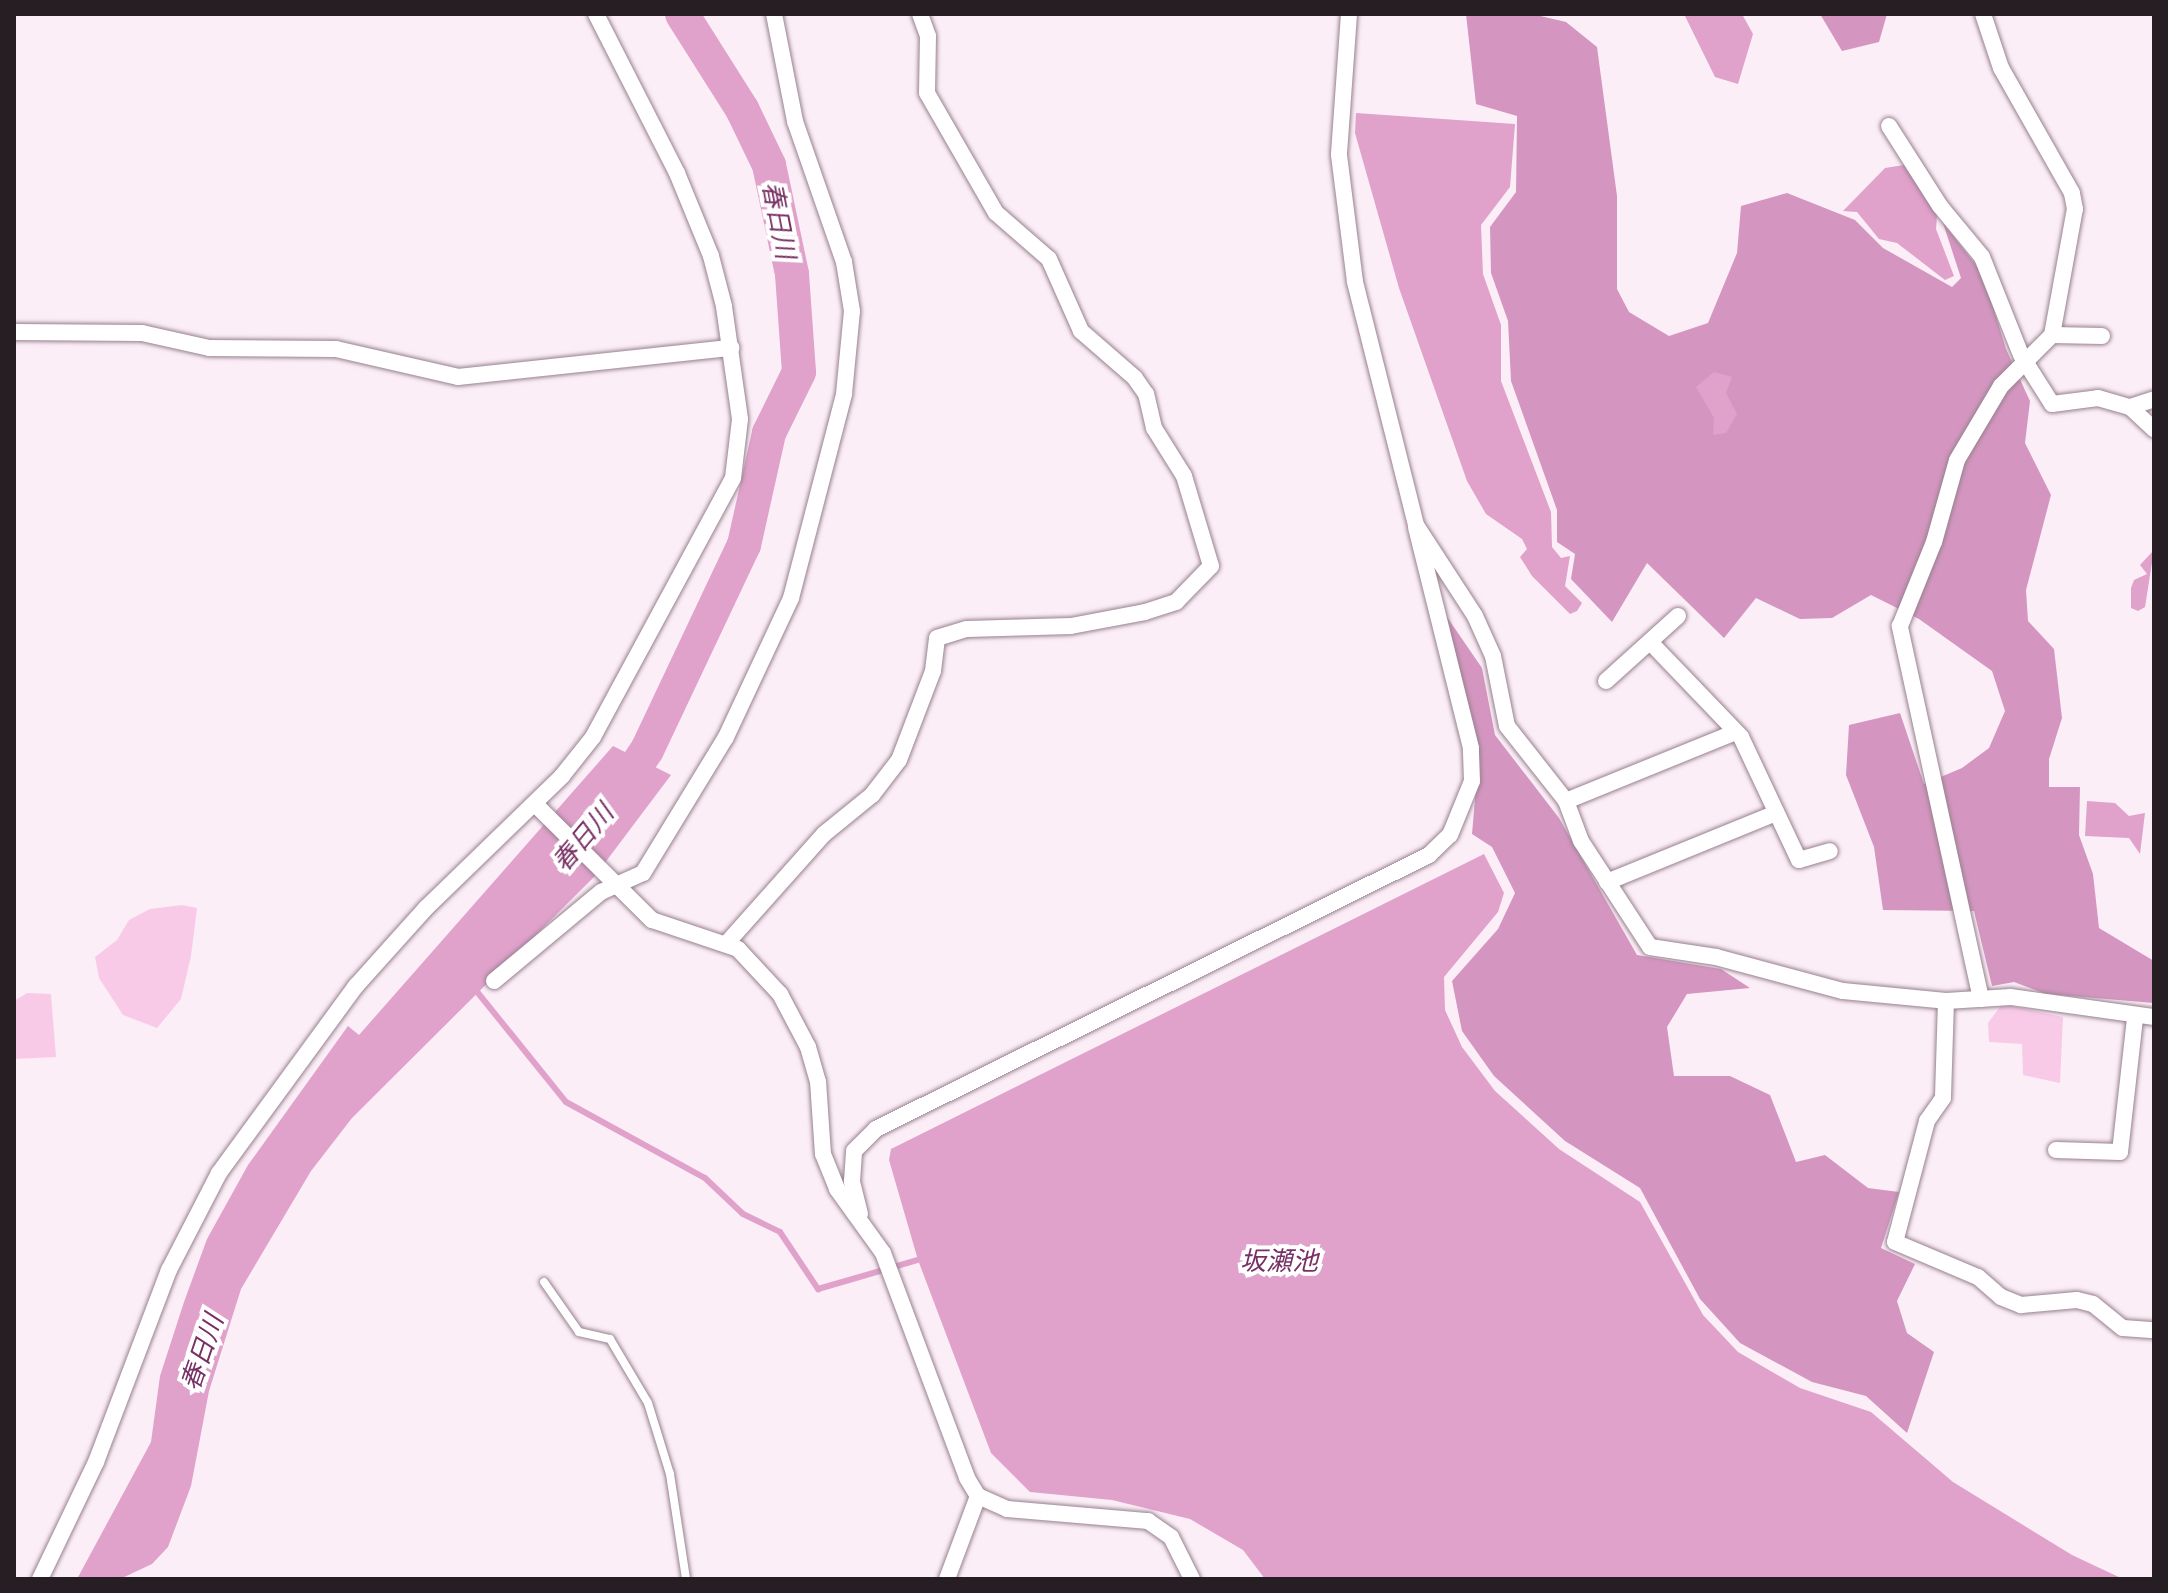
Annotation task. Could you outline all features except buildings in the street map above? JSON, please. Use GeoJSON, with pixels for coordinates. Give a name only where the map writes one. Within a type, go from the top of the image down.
{"type":"FeatureCollection","features":[{"type":"Feature","properties":{"kind":"street"},"geometry":{"type":"LineString","coordinates":[[40,1579],[96,1462],[169,1270],[219,1173],[356,986],[426,908],[537,807],[610,710],[733,478],[740,419],[731,348],[711,256],[616,44],[596,14]]}},
{"type":"Feature","properties":{"kind":"street"},"geometry":{"type":"LineString","coordinates":[[494,981],[601,892],[643,873],[687,806],[726,737],[791,598],[844,394],[852,311],[844,262],[807,165],[774,14]]}},
{"type":"Feature","properties":{"kind":"street"},"geometry":{"type":"LineString","coordinates":[[726,944],[824,834],[872,795],[899,760],[933,671],[937,638],[967,629],[1033,630],[1145,612],[1176,602],[1211,566],[1184,476],[1154,428],[1146,394],[1135,378],[1081,331],[1049,259],[996,213],[927,93],[928,36],[920,14]]}},
{"type":"Feature","properties":{"kind":"street"},"geometry":{"type":"LineString","coordinates":[[863,1224],[852,1181],[854,1151],[876,1129],[1429,855],[1450,835],[1472,781],[1471,748],[1417,548],[1416,525],[1381,401],[1352,254],[1339,155],[1349,14]]}},
{"type":"Feature","properties":{"kind":"street"},"geometry":{"type":"LineString","coordinates":[[1981,999],[1900,626],[1934,542],[1957,460],[2001,386],[2052,335],[2075,209],[2072,193],[2001,68],[1983,14]]}},
{"type":"Feature","properties":{"kind":"street"},"geometry":{"type":"LineString","coordinates":[[1889,126],[1940,206],[1982,257],[2024,362],[2052,404],[2098,398],[2130,407],[2154,429]]}},
{"type":"Feature","properties":{"kind":"street"},"geometry":{"type":"LineString","coordinates":[[14,332],[142,333],[209,348],[336,349],[458,377],[731,348]]}},
{"type":"Feature","properties":{"kind":"street"},"geometry":{"type":"LineString","coordinates":[[2052,335],[2102,336]]}},
{"type":"Feature","properties":{"kind":"street"},"geometry":{"type":"LineString","coordinates":[[2130,407],[2154,399]]}},
{"type":"Feature","properties":{"kind":"street"},"geometry":{"type":"LineString","coordinates":[[1416,525],[1475,616],[1493,656],[1507,726],[1566,801],[1581,841],[1650,947],[1716,957],[1843,991],[1946,1001],[2011,997],[2135,1018],[2154,1017]]}},
{"type":"Feature","properties":{"kind":"street"},"geometry":{"type":"LineString","coordinates":[[1606,681],[1678,616]]}},
{"type":"Feature","properties":{"kind":"street"},"geometry":{"type":"LineString","coordinates":[[1651,643],[1736,732],[1799,860],[1830,851]]}},
{"type":"Feature","properties":{"kind":"street"},"geometry":{"type":"LineString","coordinates":[[1566,801],[1736,732]]}},
{"type":"Feature","properties":{"kind":"street"},"geometry":{"type":"LineString","coordinates":[[537,807],[619,882],[652,920],[726,944],[762,969],[808,1047],[818,1081],[823,1154],[837,1189],[883,1253],[967,1478],[978,1496],[1007,1509],[1148,1521],[1171,1537],[1192,1579]]}},
{"type":"Feature","properties":{"kind":"street"},"geometry":{"type":"LineString","coordinates":[[1607,882],[1776,813]]}},
{"type":"Feature","properties":{"kind":"street"},"geometry":{"type":"LineString","coordinates":[[1946,1001],[1943,1098],[1927,1121],[1895,1242],[1978,1277],[2021,1305],[2077,1300],[2093,1304],[2123,1328],[2154,1330]]}},
{"type":"Feature","properties":{"kind":"street"},"geometry":{"type":"LineString","coordinates":[[2056,1150],[2120,1152],[2135,1018]]}},
{"type":"Feature","properties":{"kind":"street"},"geometry":{"type":"LineString","coordinates":[[947,1579],[978,1496]]}},
{"type":"Feature","properties":{"kind":"lane"},"geometry":{"type":"LineString","coordinates":[[544,1282],[579,1332],[610,1339],[648,1403],[670,1474],[686,1579]]}},
{"type":"Feature","properties":{"kind":"shaded area"},"geometry":{"type":"Polygon","coordinates":[[[1466,14],[1532,14],[1566,22],[1597,47],[1617,196],[1617,289],[1629,312],[1669,336],[1708,323],[1737,253],[1741,206],[1787,193],[1855,220],[1883,248],[1952,287],[1961,278],[1943,223],[1983,274],[2006,349],[2030,401],[2025,443],[2051,495],[2026,590],[2028,621],[2054,649],[2062,718],[2049,759],[2049,787],[2080,787],[2079,835],[2093,874],[2099,928],[2154,961],[2154,1003],[2046,994],[2014,982],[1992,986],[1974,911],[1883,910],[1874,847],[1846,775],[1849,725],[1900,713],[1924,784],[1962,768],[1989,748],[2005,711],[1992,671],[1919,619],[1871,595],[1832,618],[1800,619],[1756,598],[1724,638],[1647,563],[1612,622],[1571,579],[1575,554],[1557,542],[1557,510],[1511,381],[1508,321],[1491,273],[1490,227],[1516,192],[1517,116],[1476,104],[1466,14]]]}},
{"type":"Feature","properties":{"kind":"shaded area"},"geometry":{"type":"Polygon","coordinates":[[[1820,14],[1887,14],[1879,42],[1842,51],[1820,14]]]}},
{"type":"Feature","properties":{"kind":"shaded area"},"geometry":{"type":"Polygon","coordinates":[[[1447,617],[1482,668],[1495,735],[1559,818],[1637,955],[1721,969],[1750,988],[1687,994],[1667,1027],[1674,1076],[1730,1076],[1770,1095],[1796,1162],[1825,1155],[1868,1188],[1899,1192],[1881,1248],[1915,1264],[1897,1301],[1907,1333],[1934,1352],[1907,1433],[1866,1396],[1812,1382],[1740,1343],[1700,1299],[1640,1188],[1565,1141],[1494,1076],[1462,1031],[1452,981],[1498,929],[1515,893],[1492,847],[1472,834],[1479,752],[1447,617]]]}},
{"type":"Feature","properties":{"kind":"shaded area"},"geometry":{"type":"Polygon","coordinates":[[[182,905],[197,908],[191,956],[181,999],[157,1028],[123,1015],[99,978],[95,957],[117,940],[129,920],[150,909],[182,905]]]}},
{"type":"Feature","properties":{"kind":"shaded area"},"geometry":{"type":"Polygon","coordinates":[[[27,993],[51,994],[56,1057],[14,1059],[14,1001],[27,993]]]}},
{"type":"Feature","properties":{"kind":"shaded area"},"geometry":{"type":"Polygon","coordinates":[[[2002,1004],[2063,1017],[2060,1083],[2023,1075],[2022,1044],[1989,1042],[1988,1023],[2002,1004]]]}},
{"type":"Feature","properties":{"kind":"water"},"geometry":{"type":"Polygon","coordinates":[[[1684,14],[1742,14],[1753,34],[1738,84],[1715,77],[1684,14]]]}},
{"type":"Feature","properties":{"kind":"water"},"geometry":{"type":"Polygon","coordinates":[[[1356,113],[1515,124],[1510,187],[1481,225],[1483,274],[1501,325],[1501,381],[1551,512],[1552,547],[1561,558],[1570,556],[1565,586],[1582,603],[1577,611],[1570,614],[1532,576],[1520,557],[1527,549],[1522,539],[1486,514],[1467,481],[1399,288],[1355,133],[1356,113]]]}},
{"type":"Feature","properties":{"kind":"water"},"geometry":{"type":"Polygon","coordinates":[[[1904,165],[1937,216],[1936,229],[1954,276],[1945,280],[1897,243],[1879,239],[1857,212],[1843,211],[1885,168],[1904,165]]]}},
{"type":"Feature","properties":{"kind":"water"},"geometry":{"type":"Polygon","coordinates":[[[1714,372],[1732,377],[1726,393],[1737,414],[1726,433],[1713,435],[1714,418],[1696,387],[1714,372]]]}},
{"type":"Feature","properties":{"kind":"water"},"geometry":{"type":"Polygon","coordinates":[[[2154,550],[2145,607],[2138,611],[2131,608],[2131,588],[2134,580],[2147,574],[2140,565],[2154,550]]]}},
{"type":"Feature","properties":{"kind":"water"},"geometry":{"type":"Polygon","coordinates":[[[613,746],[671,775],[595,876],[352,1118],[311,1171],[241,1289],[209,1391],[191,1486],[168,1547],[152,1564],[120,1579],[77,1579],[151,1442],[160,1376],[184,1302],[207,1239],[248,1165],[348,1026],[359,1035],[613,746]]]}},
{"type":"Feature","properties":{"kind":"water"},"geometry":{"type":"Polygon","coordinates":[[[2087,801],[2115,803],[2129,816],[2145,813],[2140,854],[2129,838],[2085,836],[2087,801]]]}},
{"type":"Feature","properties":{"kind":"water","name":"坂瀬池"},"geometry":{"type":"Polygon","coordinates":[[[1484,854],[1504,893],[1498,912],[1444,977],[1445,1010],[1462,1047],[1495,1091],[1559,1149],[1640,1202],[1703,1315],[1738,1352],[1800,1388],[1871,1412],[1953,1482],[2072,1555],[2123,1579],[1265,1579],[1243,1550],[1190,1519],[1112,1500],[1030,1492],[991,1453],[918,1260],[889,1160],[891,1149],[1484,854]]]}},
{"type":"Feature","properties":{"kind":"waterway","name":"春日川"},"geometry":{"type":"LineString","coordinates":[[615,797],[647,750],[744,545],[769,433],[799,372],[792,274],[769,165],[742,109],[682,14]]}},
{"type":"Feature","properties":{"kind":"waterway"},"geometry":{"type":"LineString","coordinates":[[474,988],[566,1102],[705,1178],[743,1214],[780,1232],[818,1289],[918,1260]]}}]}
